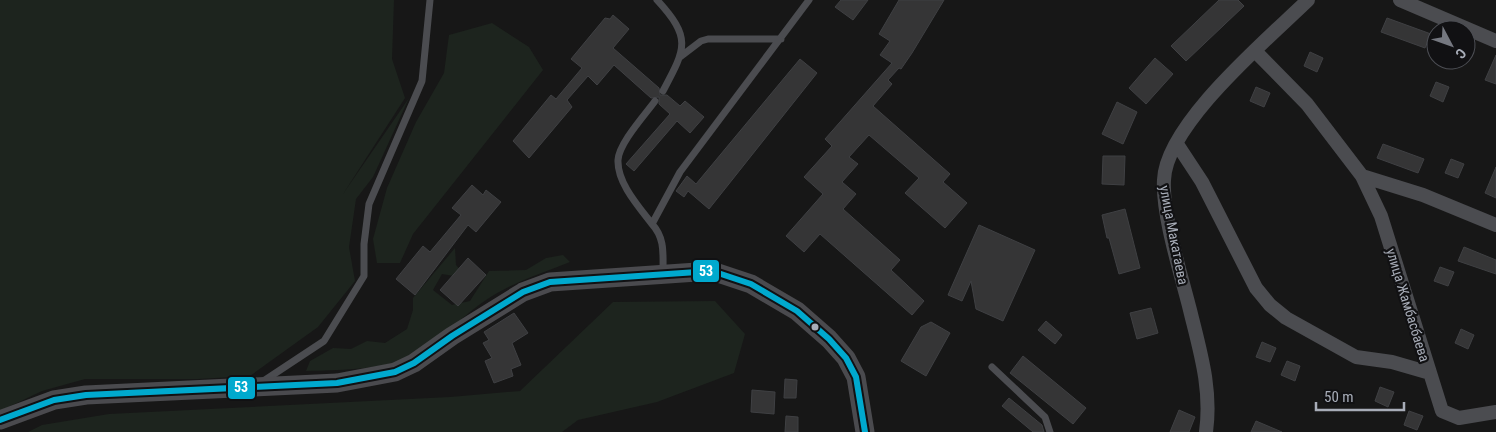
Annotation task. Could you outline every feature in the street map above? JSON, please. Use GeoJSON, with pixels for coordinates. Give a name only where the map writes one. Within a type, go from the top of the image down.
{"type":"FeatureCollection","features":[{"type":"Feature","properties":{"kind":"main road"},"geometry":{"type":"LineString","coordinates":[[0,420],[54,400],[86,394],[337,383],[395,372],[414,363],[452,336],[523,292],[550,282],[712,271],[751,284],[797,311],[829,339],[846,358],[857,383],[865,432]]}},
{"type":"Feature","properties":{"kind":"street","name":"улица Макатаева"},"geometry":{"type":"LineString","coordinates":[[1206,432],[1209,413],[1208,382],[1164,198],[1164,178],[1168,160],[1199,108],[1308,0]]}},
{"type":"Feature","properties":{"kind":"street"},"geometry":{"type":"LineString","coordinates":[[1400,0],[1496,41]]}},
{"type":"Feature","properties":{"kind":"street","name":"улица Жамбасбаева"},"geometry":{"type":"LineString","coordinates":[[1255,51],[1306,104],[1362,176],[1381,216],[1442,411],[1458,418],[1496,412]]}},
{"type":"Feature","properties":{"kind":"street"},"geometry":{"type":"LineString","coordinates":[[1177,144],[1202,182],[1256,288],[1270,305],[1286,318],[1356,357],[1392,362],[1430,373]]}},
{"type":"Feature","properties":{"kind":"street"},"geometry":{"type":"LineString","coordinates":[[1362,176],[1423,195],[1496,226]]}},
{"type":"Feature","properties":{"kind":"lane"},"geometry":{"type":"LineString","coordinates":[[253,387],[324,341],[364,276],[364,244],[369,204],[422,81],[430,0]]}},
{"type":"Feature","properties":{"kind":"lane"},"geometry":{"type":"LineString","coordinates":[[657,0],[670,13],[678,25],[682,42],[680,57],[663,91]]}},
{"type":"Feature","properties":{"kind":"lane"},"geometry":{"type":"LineString","coordinates":[[652,224],[680,172],[781,39],[808,0]]}},
{"type":"Feature","properties":{"kind":"lane"},"geometry":{"type":"LineString","coordinates":[[680,57],[701,41],[708,39],[781,39]]}},
{"type":"Feature","properties":{"kind":"lane"},"geometry":{"type":"LineString","coordinates":[[655,101],[624,143],[618,160],[625,185],[652,224],[660,232],[663,242],[663,273]]}},
{"type":"Feature","properties":{"kind":"lane"},"geometry":{"type":"LineString","coordinates":[[992,367],[1045,417],[1050,432]]}},
{"type":"Feature","properties":{"kind":"shaded area"},"geometry":{"type":"Polygon","coordinates":[[[0,0],[394,0],[392,59],[405,98],[343,194],[409,98],[373,177],[356,199],[349,247],[355,281],[318,327],[250,376],[198,379],[85,379],[42,391],[0,411],[0,0]]]}},
{"type":"Feature","properties":{"kind":"shaded area"},"geometry":{"type":"Polygon","coordinates":[[[492,23],[529,47],[543,70],[413,234],[400,263],[377,263],[373,239],[387,188],[416,122],[444,73],[449,35],[492,23]]]}},
{"type":"Feature","properties":{"kind":"shaded area"},"geometry":{"type":"Polygon","coordinates":[[[455,248],[456,265],[464,274],[460,277],[442,274],[433,290],[452,305],[470,301],[489,271],[526,270],[546,258],[563,255],[570,262],[506,288],[476,307],[427,347],[405,359],[370,367],[306,371],[310,361],[333,348],[351,349],[367,341],[385,343],[407,329],[413,310],[413,298],[455,248]]]}},
{"type":"Feature","properties":{"kind":"shaded area"},"geometry":{"type":"Polygon","coordinates":[[[715,301],[745,334],[734,373],[657,402],[578,420],[562,432],[28,432],[42,425],[109,414],[450,397],[520,391],[613,302],[715,301]]]}},
{"type":"Feature","properties":{"kind":"building"},"geometry":{"type":"Polygon","coordinates":[[[841,0],[868,0],[853,20],[835,7],[841,0]]]}},
{"type":"Feature","properties":{"kind":"building"},"geometry":{"type":"Polygon","coordinates":[[[899,0],[944,0],[901,69],[899,68],[888,80],[892,84],[873,106],[950,174],[943,182],[967,203],[945,228],[905,193],[919,178],[869,135],[849,157],[858,164],[842,182],[856,194],[843,209],[900,260],[891,270],[924,301],[912,315],[820,234],[804,252],[786,236],[823,194],[804,177],[832,146],[825,139],[892,63],[880,55],[890,41],[879,34],[899,0]]]}},
{"type":"Feature","properties":{"kind":"building"},"geometry":{"type":"Polygon","coordinates":[[[1219,0],[1238,0],[1244,6],[1186,61],[1171,46],[1219,0]]]}},
{"type":"Feature","properties":{"kind":"building"},"geometry":{"type":"Polygon","coordinates":[[[613,15],[629,29],[613,48],[659,88],[660,95],[667,95],[680,106],[685,101],[704,117],[690,133],[677,121],[634,171],[626,164],[670,114],[659,104],[659,97],[651,98],[614,65],[597,85],[588,76],[567,100],[572,107],[529,158],[513,141],[551,95],[556,99],[582,68],[571,59],[605,18],[610,19],[613,15]]]}},
{"type":"Feature","properties":{"kind":"building"},"geometry":{"type":"Polygon","coordinates":[[[1387,18],[1426,32],[1426,46],[1425,48],[1381,32],[1387,18]]]}},
{"type":"Feature","properties":{"kind":"building"},"geometry":{"type":"Polygon","coordinates":[[[1310,52],[1323,58],[1317,72],[1304,66],[1310,52]]]}},
{"type":"Feature","properties":{"kind":"building"},"geometry":{"type":"Polygon","coordinates":[[[1496,55],[1496,84],[1485,80],[1496,55]]]}},
{"type":"Feature","properties":{"kind":"building"},"geometry":{"type":"Polygon","coordinates":[[[1155,58],[1173,74],[1146,104],[1129,88],[1155,58]]]}},
{"type":"Feature","properties":{"kind":"building"},"geometry":{"type":"Polygon","coordinates":[[[800,59],[817,73],[709,209],[688,191],[684,197],[676,191],[687,176],[696,184],[800,59]]]}},
{"type":"Feature","properties":{"kind":"building"},"geometry":{"type":"Polygon","coordinates":[[[1436,82],[1449,87],[1443,102],[1430,96],[1436,82]]]}},
{"type":"Feature","properties":{"kind":"building"},"geometry":{"type":"Polygon","coordinates":[[[1256,87],[1270,93],[1264,107],[1250,101],[1256,87]]]}},
{"type":"Feature","properties":{"kind":"building"},"geometry":{"type":"Polygon","coordinates":[[[1117,102],[1137,112],[1123,144],[1102,134],[1117,102]]]}},
{"type":"Feature","properties":{"kind":"building"},"geometry":{"type":"Polygon","coordinates":[[[1383,144],[1424,159],[1418,173],[1377,158],[1383,144]]]}},
{"type":"Feature","properties":{"kind":"building"},"geometry":{"type":"Polygon","coordinates":[[[1103,156],[1125,156],[1124,185],[1102,184],[1103,156]]]}},
{"type":"Feature","properties":{"kind":"building"},"geometry":{"type":"Polygon","coordinates":[[[1451,159],[1464,164],[1458,178],[1445,173],[1451,159]]]}},
{"type":"Feature","properties":{"kind":"building"},"geometry":{"type":"Polygon","coordinates":[[[1496,167],[1496,198],[1485,193],[1496,167]]]}},
{"type":"Feature","properties":{"kind":"building"},"geometry":{"type":"Polygon","coordinates":[[[472,185],[483,195],[486,190],[501,202],[476,232],[468,225],[415,295],[396,279],[423,246],[430,252],[461,215],[452,208],[472,185]]]}},
{"type":"Feature","properties":{"kind":"building"},"geometry":{"type":"Polygon","coordinates":[[[1125,209],[1140,268],[1119,274],[1109,238],[1107,238],[1102,215],[1125,209]]]}},
{"type":"Feature","properties":{"kind":"building"},"geometry":{"type":"Polygon","coordinates":[[[979,225],[1035,250],[1003,321],[976,309],[971,281],[962,301],[948,295],[979,225]]]}},
{"type":"Feature","properties":{"kind":"building"},"geometry":{"type":"Polygon","coordinates":[[[1464,247],[1496,260],[1496,274],[1458,261],[1464,247]]]}},
{"type":"Feature","properties":{"kind":"building"},"geometry":{"type":"Polygon","coordinates":[[[468,258],[486,275],[458,306],[440,290],[468,258]]]}},
{"type":"Feature","properties":{"kind":"building"},"geometry":{"type":"Polygon","coordinates":[[[1440,267],[1454,272],[1448,286],[1434,281],[1440,267]]]}},
{"type":"Feature","properties":{"kind":"building"},"geometry":{"type":"Polygon","coordinates":[[[1151,308],[1158,333],[1137,339],[1130,313],[1151,308]]]}},
{"type":"Feature","properties":{"kind":"building"},"geometry":{"type":"Polygon","coordinates":[[[514,313],[528,333],[512,343],[521,365],[511,369],[513,376],[494,383],[485,361],[492,358],[483,343],[489,340],[484,332],[514,313]]]}},
{"type":"Feature","properties":{"kind":"building"},"geometry":{"type":"Polygon","coordinates":[[[1046,321],[1062,335],[1055,344],[1038,330],[1046,321]]]}},
{"type":"Feature","properties":{"kind":"building"},"geometry":{"type":"Polygon","coordinates":[[[931,322],[950,333],[926,376],[901,361],[921,327],[931,322]]]}},
{"type":"Feature","properties":{"kind":"building"},"geometry":{"type":"Polygon","coordinates":[[[1461,329],[1474,335],[1468,349],[1455,343],[1461,329]]]}},
{"type":"Feature","properties":{"kind":"building"},"geometry":{"type":"Polygon","coordinates":[[[1262,342],[1276,348],[1270,362],[1256,357],[1262,342]]]}},
{"type":"Feature","properties":{"kind":"building"},"geometry":{"type":"Polygon","coordinates":[[[1023,356],[1086,408],[1073,424],[1010,373],[1023,356]]]}},
{"type":"Feature","properties":{"kind":"building"},"geometry":{"type":"Polygon","coordinates":[[[1287,361],[1300,366],[1295,381],[1281,375],[1287,361]]]}},
{"type":"Feature","properties":{"kind":"building"},"geometry":{"type":"Polygon","coordinates":[[[785,379],[797,380],[796,398],[784,398],[785,379]]]}},
{"type":"Feature","properties":{"kind":"building"},"geometry":{"type":"Polygon","coordinates":[[[1380,387],[1394,392],[1388,407],[1375,401],[1380,387]]]}},
{"type":"Feature","properties":{"kind":"building"},"geometry":{"type":"Polygon","coordinates":[[[752,390],[775,392],[774,414],[751,412],[752,390]]]}},
{"type":"Feature","properties":{"kind":"building"},"geometry":{"type":"Polygon","coordinates":[[[1009,398],[1042,425],[1044,432],[1033,432],[1002,406],[1009,398]]]}},
{"type":"Feature","properties":{"kind":"building"},"geometry":{"type":"Polygon","coordinates":[[[1179,410],[1195,417],[1189,432],[1170,432],[1179,410]]]}},
{"type":"Feature","properties":{"kind":"building"},"geometry":{"type":"Polygon","coordinates":[[[1409,411],[1423,416],[1417,430],[1404,425],[1409,411]]]}},
{"type":"Feature","properties":{"kind":"building"},"geometry":{"type":"Polygon","coordinates":[[[786,416],[798,417],[798,432],[785,432],[786,416]]]}},
{"type":"Feature","properties":{"kind":"building"},"geometry":{"type":"Polygon","coordinates":[[[1256,421],[1282,432],[1251,432],[1256,421]]]}},
{"type":"Feature","properties":{"kind":"transit line","name":"53"},"geometry":{"type":"LineString","coordinates":[[0,420],[54,400],[86,395],[337,383],[395,372],[414,363],[452,336],[523,292],[550,282],[712,271],[751,284],[797,311],[829,339],[846,358],[856,377],[865,432]]}}]}
